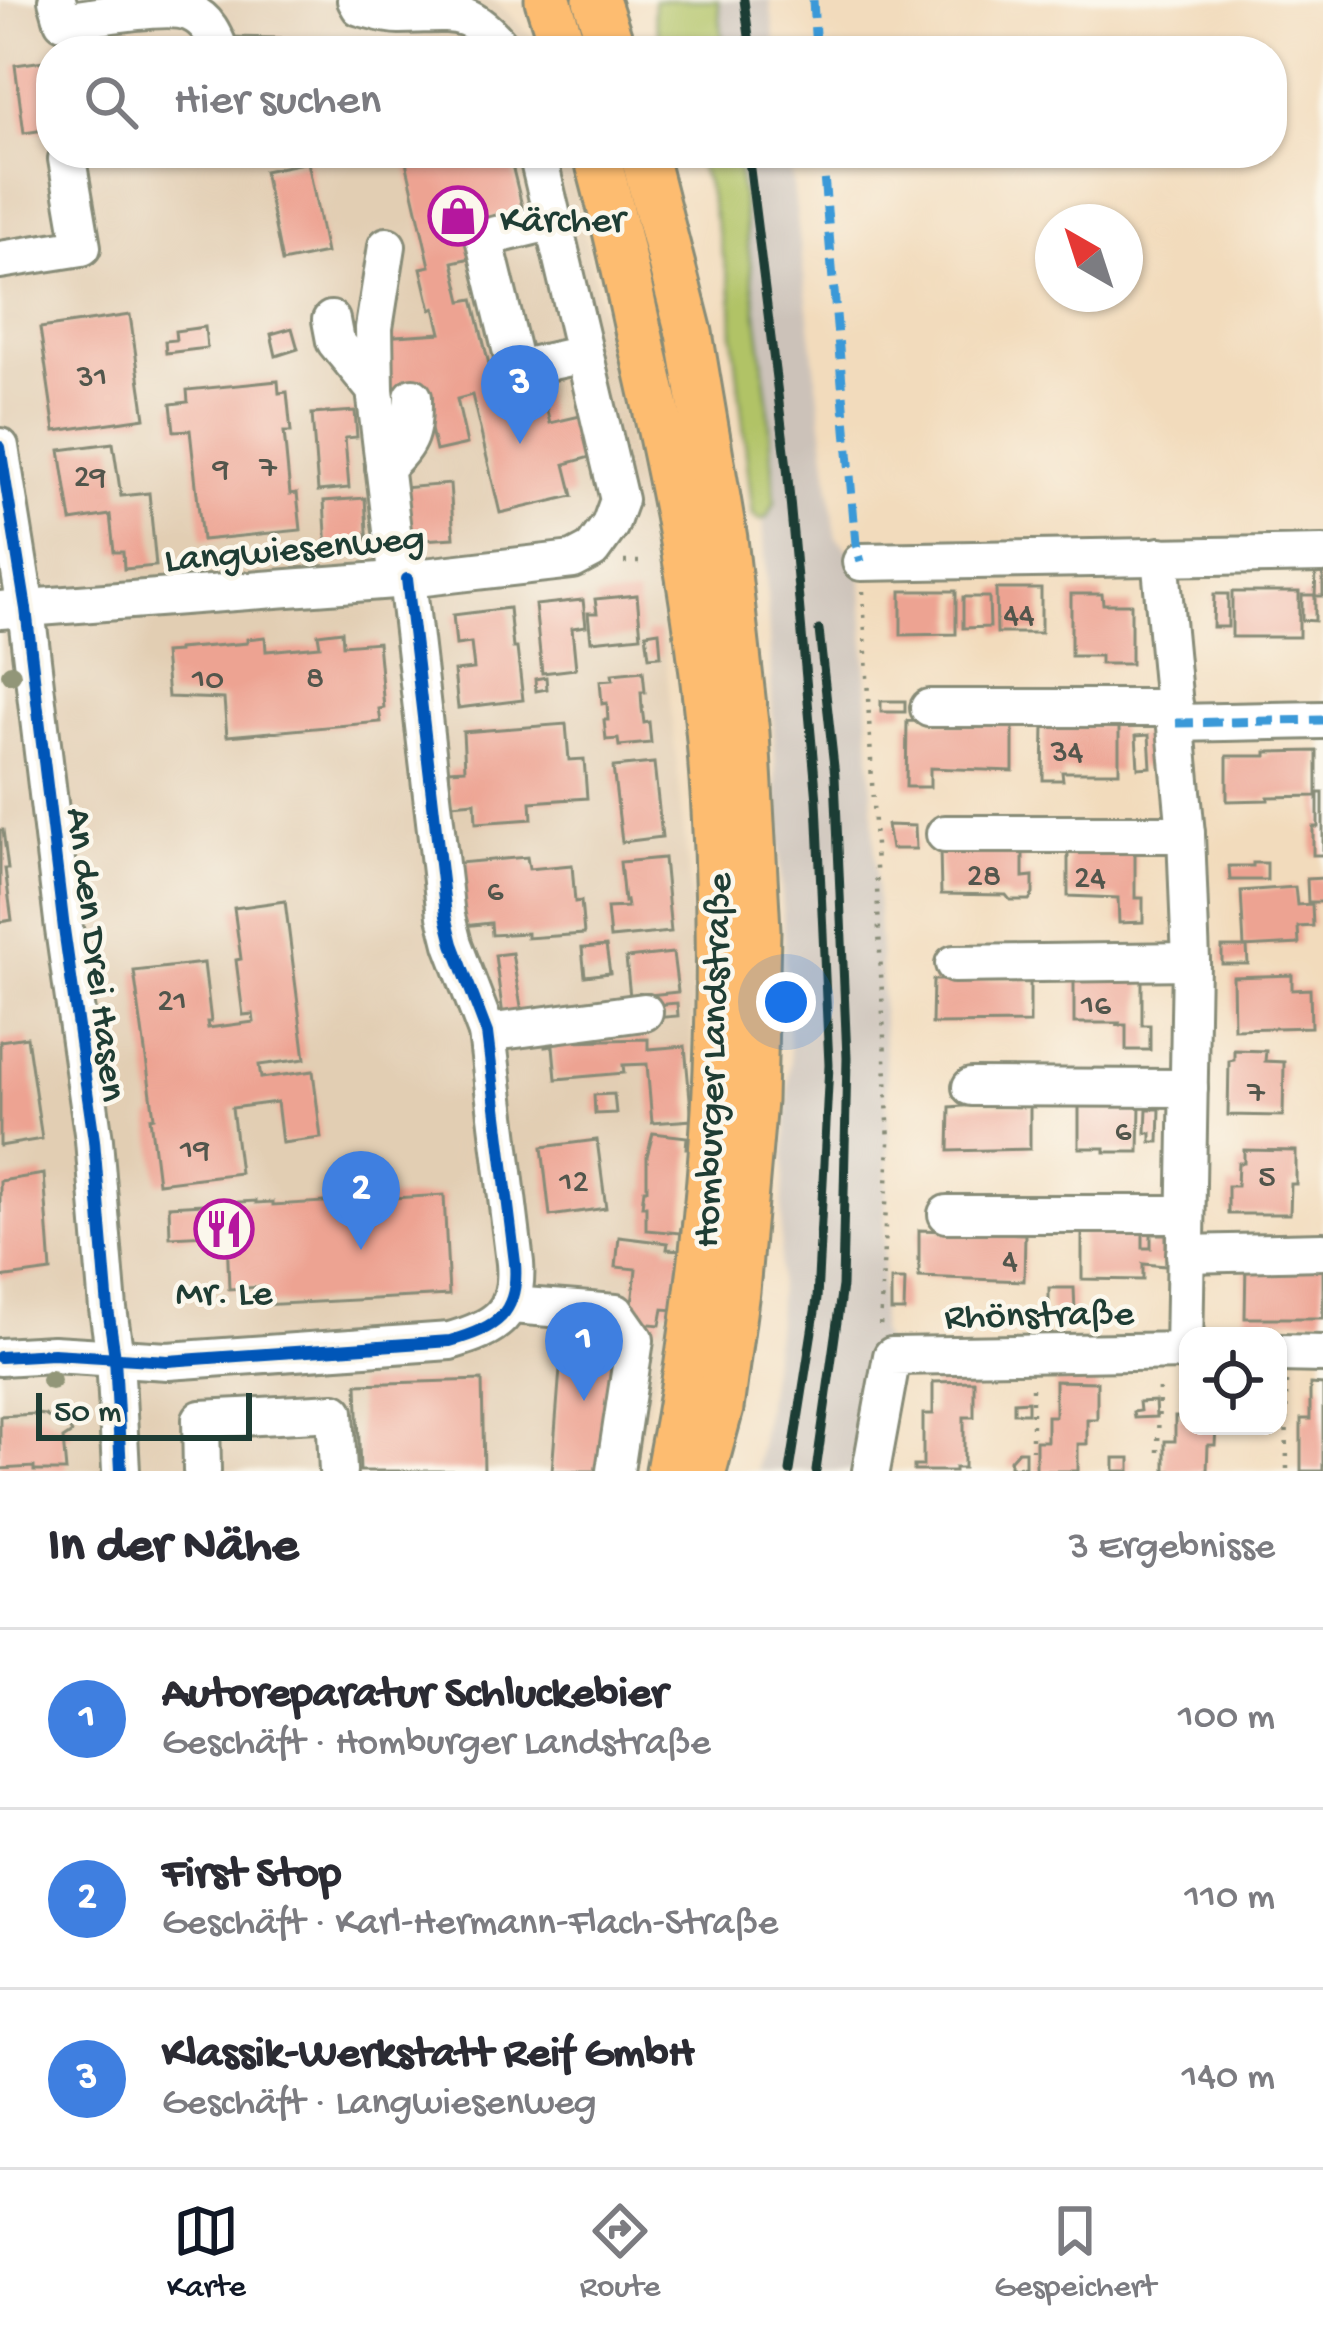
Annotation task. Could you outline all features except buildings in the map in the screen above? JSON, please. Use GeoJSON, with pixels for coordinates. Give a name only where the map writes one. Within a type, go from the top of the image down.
{"type":"FeatureCollection","features":[{"type":"Feature","properties":{"kind":"main road"},"geometry":{"type":"LineString","coordinates":[[596,0],[609,36]]}},
{"type":"Feature","properties":{"kind":"main road","name":"Homburger Landstraße"},"geometry":{"type":"LineString","coordinates":[[600,168],[687,556],[710,739],[720,936],[715,1110],[700,1295],[703,1471]]}},
{"type":"Feature","properties":{"kind":"main road","name":"Homburger Landstraße"},"geometry":{"type":"LineString","coordinates":[[647,168],[689,333],[724,539],[746,733],[757,930],[753,1101],[736,1291],[701,1403],[668,1471]]}},
{"type":"Feature","properties":{"kind":"main road"},"geometry":{"type":"LineString","coordinates":[[657,1471],[701,1403]]}},
{"type":"Feature","properties":{"kind":"main road"},"geometry":{"type":"LineString","coordinates":[[701,1403],[717,1471]]}},
{"type":"Feature","properties":{"kind":"street"},"geometry":{"type":"LineString","coordinates":[[57,0],[63,22],[166,9],[190,12],[208,25],[213,36]]}},
{"type":"Feature","properties":{"kind":"street"},"geometry":{"type":"LineString","coordinates":[[356,0],[359,8],[394,15],[439,12],[470,19],[492,36]]}},
{"type":"Feature","properties":{"kind":"street"},"geometry":{"type":"LineString","coordinates":[[616,36],[620,0]]}},
{"type":"Feature","properties":{"kind":"street"},"geometry":{"type":"LineString","coordinates":[[0,260],[82,247],[69,168]]}},
{"type":"Feature","properties":{"kind":"street"},"geometry":{"type":"LineString","coordinates":[[542,168],[554,221],[586,361],[516,369],[484,238],[554,221]]}},
{"type":"Feature","properties":{"kind":"street"},"geometry":{"type":"LineString","coordinates":[[0,1357],[53,1354],[168,1360],[450,1341],[495,1324],[511,1305],[517,1286],[515,1263],[487,1033],[446,916],[384,467],[374,328],[387,246]]}},
{"type":"Feature","properties":{"kind":"street"},"geometry":{"type":"LineString","coordinates":[[331,320],[335,341],[375,390]]}},
{"type":"Feature","properties":{"kind":"street","name":"Langwiesenweg"},"geometry":{"type":"LineString","coordinates":[[13,609],[402,579],[573,560],[592,550],[610,525],[619,500],[586,361]]}},
{"type":"Feature","properties":{"kind":"street"},"geometry":{"type":"LineString","coordinates":[[384,467],[404,450],[413,430],[413,397]]}},
{"type":"Feature","properties":{"kind":"street","name":"An den Drei Hasen"},"geometry":{"type":"LineString","coordinates":[[0,447],[13,609],[94,1140],[122,1471]]}},
{"type":"Feature","properties":{"kind":"street"},"geometry":{"type":"LineString","coordinates":[[861,562],[1323,554]]}},
{"type":"Feature","properties":{"kind":"street"},"geometry":{"type":"LineString","coordinates":[[1160,556],[1186,834],[1191,961],[1185,1254],[1177,1351]]}},
{"type":"Feature","properties":{"kind":"street"},"geometry":{"type":"LineString","coordinates":[[929,708],[1319,720]]}},
{"type":"Feature","properties":{"kind":"street"},"geometry":{"type":"LineString","coordinates":[[945,834],[1186,834]]}},
{"type":"Feature","properties":{"kind":"street"},"geometry":{"type":"LineString","coordinates":[[954,964],[1191,961]]}},
{"type":"Feature","properties":{"kind":"street"},"geometry":{"type":"LineString","coordinates":[[487,1033],[644,1012]]}},
{"type":"Feature","properties":{"kind":"street"},"geometry":{"type":"LineString","coordinates":[[971,1088],[1189,1088]]}},
{"type":"Feature","properties":{"kind":"street"},"geometry":{"type":"LineString","coordinates":[[947,1214],[1186,1214]]}},
{"type":"Feature","properties":{"kind":"street"},"geometry":{"type":"LineString","coordinates":[[1185,1254],[1323,1251]]}},
{"type":"Feature","properties":{"kind":"street"},"geometry":{"type":"LineString","coordinates":[[511,1305],[616,1313],[635,1340],[615,1471]]}},
{"type":"Feature","properties":{"kind":"street","name":"Rhönstraße"},"geometry":{"type":"LineString","coordinates":[[892,1356],[1177,1351]]}},
{"type":"Feature","properties":{"kind":"street"},"geometry":{"type":"LineString","coordinates":[[1287,1353],[1323,1354]]}},
{"type":"Feature","properties":{"kind":"street"},"geometry":{"type":"LineString","coordinates":[[871,1471],[892,1356]]}},
{"type":"Feature","properties":{"kind":"street"},"geometry":{"type":"LineString","coordinates":[[202,1471],[200,1419],[335,1412],[338,1471]]}},
{"type":"Feature","properties":{"kind":"path"},"geometry":{"type":"LineString","coordinates":[[861,562],[889,1143],[880,1332],[892,1356]]}},
{"type":"Feature","properties":{"kind":"path"},"geometry":{"type":"LineString","coordinates":[[1158,1452],[1177,1351]]}},
{"type":"Feature","properties":{"kind":"path"},"geometry":{"type":"LineString","coordinates":[[1032,1352],[1032,1450]]}},
{"type":"Feature","properties":{"kind":"path"},"geometry":{"type":"LineString","coordinates":[[1286,1435],[1287,1469]]}},
{"type":"Feature","properties":{"kind":"shaded area"},"geometry":{"type":"Polygon","coordinates":[[[0,0],[491,0],[531,36],[36,36],[36,168],[571,168],[656,570],[694,925],[683,1226],[672,1311],[631,1471],[0,1471],[0,0]]]}},
{"type":"Feature","properties":{"kind":"shaded area"},"geometry":{"type":"Polygon","coordinates":[[[702,0],[770,0],[774,36],[706,36],[702,0]]]}},
{"type":"Feature","properties":{"kind":"shaded area"},"geometry":{"type":"Polygon","coordinates":[[[723,168],[791,168],[836,537],[861,562],[889,1143],[880,1332],[892,1356],[871,1471],[757,1471],[777,1320],[790,1060],[761,476],[723,168]]]}},
{"type":"Feature","properties":{"kind":"green space"},"geometry":{"type":"Polygon","coordinates":[[[654,0],[718,0],[722,36],[659,36],[654,0]]]}},
{"type":"Feature","properties":{"kind":"green space"},"geometry":{"type":"Polygon","coordinates":[[[700,168],[738,168],[768,399],[775,502],[768,517],[760,520],[753,515],[732,294],[700,168]]]}},
{"type":"Feature","properties":{"kind":"railway"},"geometry":{"type":"LineString","coordinates":[[744,0],[749,36]]}},
{"type":"Feature","properties":{"kind":"railway"},"geometry":{"type":"LineString","coordinates":[[750,168],[787,467],[817,801],[829,1065],[817,1299],[790,1471]]}},
{"type":"Feature","properties":{"kind":"railway"},"geometry":{"type":"LineString","coordinates":[[816,1471],[842,1286],[847,1058],[835,776],[819,630]]}},
{"type":"Feature","properties":{"kind":"marked path"},"geometry":{"type":"LineString","coordinates":[[813,0],[815,36]]}},
{"type":"Feature","properties":{"kind":"marked path"},"geometry":{"type":"LineString","coordinates":[[823,168],[861,562]]}},
{"type":"Feature","properties":{"kind":"marked path"},"geometry":{"type":"LineString","coordinates":[[1176,723],[1323,720]]}},
{"type":"Feature","properties":{"kind":"cycle path"},"geometry":{"type":"LineString","coordinates":[[0,447],[26,609],[94,1140],[121,1471]]}},
{"type":"Feature","properties":{"kind":"cycle path"},"geometry":{"type":"LineString","coordinates":[[0,1357],[53,1354],[168,1361],[450,1341],[492,1324],[508,1307],[515,1263],[487,1033],[446,916],[407,579]]}},
{"type":"Feature","properties":{"kind":"place","name":"Kärcher"},"geometry":{"type":"Point","coordinates":[458,216]}},
{"type":"Feature","properties":{"kind":"place","name":"Klassik-Werkstatt Reif GmbH"},"geometry":{"type":"Point","coordinates":[520,444]}},
{"type":"Feature","properties":{"kind":"place","name":"Mr. Le"},"geometry":{"type":"Point","coordinates":[224,1229]}},
{"type":"Feature","properties":{"kind":"place","name":"First Stop"},"geometry":{"type":"Point","coordinates":[361,1250]}},
{"type":"Feature","properties":{"kind":"place","name":"Autoreparatur Schluckebier"},"geometry":{"type":"Point","coordinates":[584,1401]}}]}
